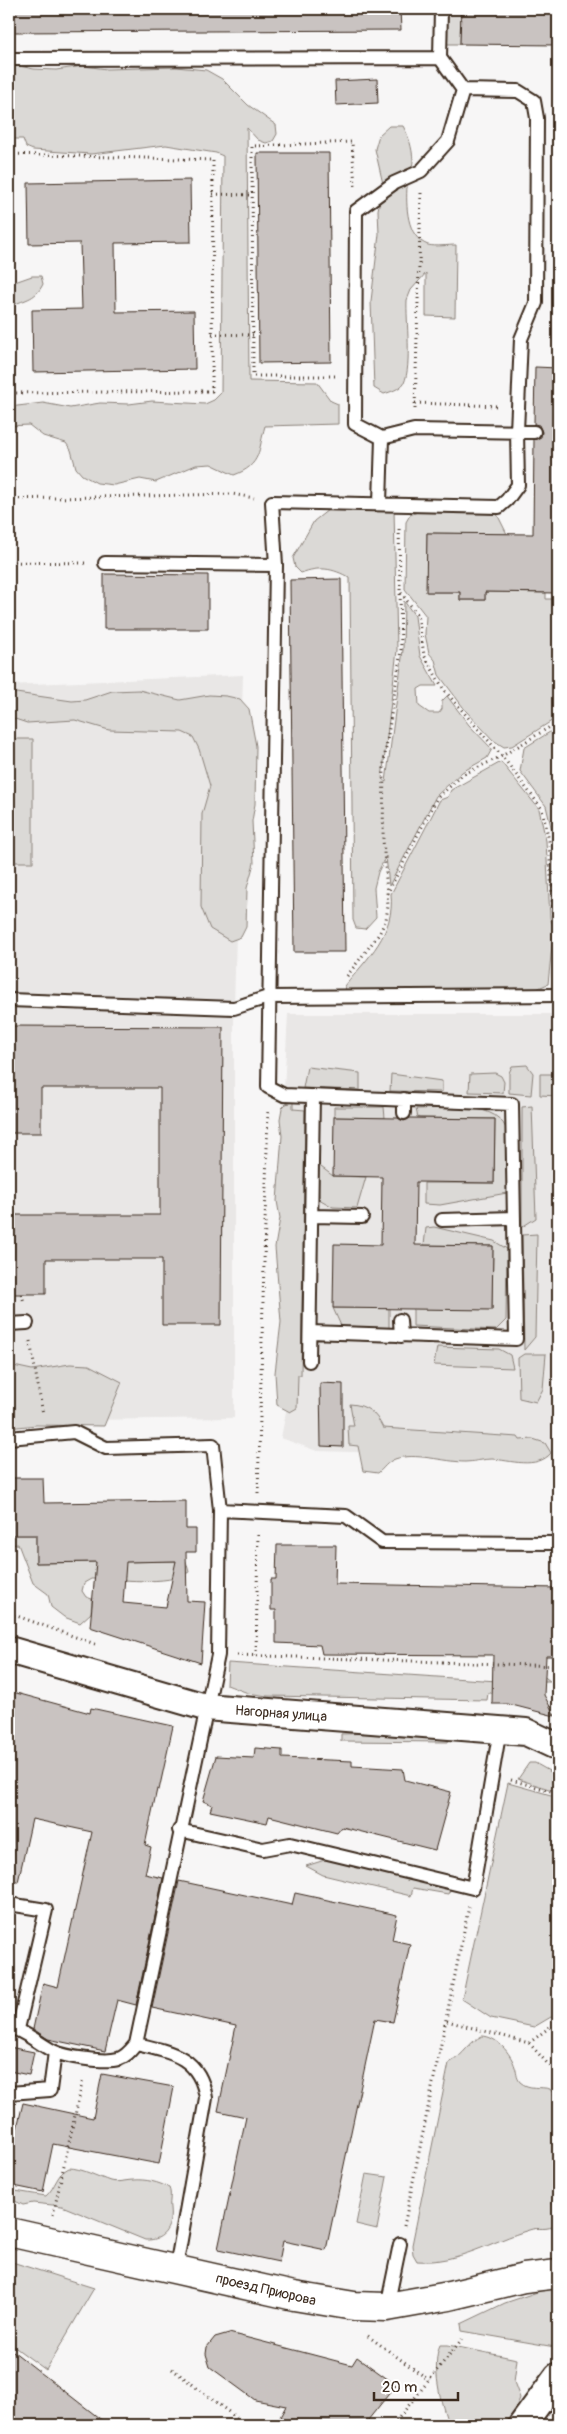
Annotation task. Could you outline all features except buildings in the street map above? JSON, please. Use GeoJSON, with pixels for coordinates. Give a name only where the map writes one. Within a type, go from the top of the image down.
{"type":"FeatureCollection","features":[{"type":"Feature","properties":{"kind":"street","name":"Нагорная улица"},"geometry":{"type":"LineString","coordinates":[[9,1650],[206,1708],[500,1729],[526,1732],[558,1747]]}},
{"type":"Feature","properties":{"kind":"street","name":"проезд Приорова"},"geometry":{"type":"LineString","coordinates":[[9,2232],[331,2303],[387,2307],[458,2294],[524,2278]]}},
{"type":"Feature","properties":{"kind":"street"},"geometry":{"type":"LineString","coordinates":[[524,2278],[558,2257]]}},
{"type":"Feature","properties":{"kind":"street"},"geometry":{"type":"LineString","coordinates":[[524,2278],[558,2274]]}},
{"type":"Feature","properties":{"kind":"street"},"geometry":{"type":"LineString","coordinates":[[522,2425],[558,2376]]}},
{"type":"Feature","properties":{"kind":"lane"},"geometry":{"type":"LineString","coordinates":[[441,9],[440,58],[463,90]]}},
{"type":"Feature","properties":{"kind":"lane"},"geometry":{"type":"LineString","coordinates":[[9,58],[440,58]]}},
{"type":"Feature","properties":{"kind":"lane"},"geometry":{"type":"LineString","coordinates":[[463,90],[448,142],[421,171],[394,183],[356,211],[355,424],[382,438],[414,430],[534,432]]}},
{"type":"Feature","properties":{"kind":"lane"},"geometry":{"type":"LineString","coordinates":[[310,1332],[516,1339],[512,1104],[284,1095],[268,1086],[276,565],[272,502],[499,507],[518,485],[517,432],[521,339],[536,303],[537,118],[534,101],[518,91],[463,90]]}},
{"type":"Feature","properties":{"kind":"lane"},"geometry":{"type":"LineString","coordinates":[[380,503],[382,438]]}},
{"type":"Feature","properties":{"kind":"lane"},"geometry":{"type":"LineString","coordinates":[[105,563],[276,565]]}},
{"type":"Feature","properties":{"kind":"lane"},"geometry":{"type":"LineString","coordinates":[[9,1000],[234,1008],[268,997],[558,994]]}},
{"type":"Feature","properties":{"kind":"lane"},"geometry":{"type":"LineString","coordinates":[[309,1361],[313,1096]]}},
{"type":"Feature","properties":{"kind":"lane"},"geometry":{"type":"LineString","coordinates":[[404,1099],[404,1113]]}},
{"type":"Feature","properties":{"kind":"lane"},"geometry":{"type":"LineString","coordinates":[[312,1216],[362,1217]]}},
{"type":"Feature","properties":{"kind":"lane"},"geometry":{"type":"LineString","coordinates":[[442,1220],[514,1218]]}},
{"type":"Feature","properties":{"kind":"lane"},"geometry":{"type":"LineString","coordinates":[[400,1320],[401,1336]]}},
{"type":"Feature","properties":{"kind":"lane"},"geometry":{"type":"LineString","coordinates":[[9,1324],[27,1323]]}},
{"type":"Feature","properties":{"kind":"lane"},"geometry":{"type":"LineString","coordinates":[[9,1438],[74,1432],[106,1448],[213,1444],[220,1510],[218,1655],[179,1830],[136,2044],[128,2053],[118,2059],[88,2058],[56,2052],[13,2028],[46,1910],[9,1904]]}},
{"type":"Feature","properties":{"kind":"lane"},"geometry":{"type":"LineString","coordinates":[[220,1510],[346,1516],[382,1542],[558,1543]]}},
{"type":"Feature","properties":{"kind":"lane"},"geometry":{"type":"LineString","coordinates":[[179,1830],[263,1849],[290,1844],[473,1888],[500,1729]]}},
{"type":"Feature","properties":{"kind":"lane"},"geometry":{"type":"LineString","coordinates":[[136,2044],[182,2058],[194,2068],[203,2080],[206,2098],[176,2268]]}},
{"type":"Feature","properties":{"kind":"lane"},"geometry":{"type":"LineString","coordinates":[[9,2093],[50,2090],[56,2052]]}},
{"type":"Feature","properties":{"kind":"lane"},"geometry":{"type":"LineString","coordinates":[[387,2307],[400,2244]]}},
{"type":"Feature","properties":{"kind":"path"},"geometry":{"type":"LineString","coordinates":[[355,376],[253,376],[252,146],[352,142],[356,211]]}},
{"type":"Feature","properties":{"kind":"path"},"geometry":{"type":"LineString","coordinates":[[9,154],[213,160],[212,391],[9,393]]}},
{"type":"Feature","properties":{"kind":"path"},"geometry":{"type":"LineString","coordinates":[[414,430],[421,171]]}},
{"type":"Feature","properties":{"kind":"path"},"geometry":{"type":"LineString","coordinates":[[213,194],[252,195]]}},
{"type":"Feature","properties":{"kind":"path"},"geometry":{"type":"LineString","coordinates":[[212,334],[253,335]]}},
{"type":"Feature","properties":{"kind":"path"},"geometry":{"type":"LineString","coordinates":[[415,404],[518,407]]}},
{"type":"Feature","properties":{"kind":"path"},"geometry":{"type":"LineString","coordinates":[[9,499],[232,494],[272,502]]}},
{"type":"Feature","properties":{"kind":"path"},"geometry":{"type":"LineString","coordinates":[[332,996],[379,934],[386,920],[388,906],[383,838],[384,761],[401,650],[399,504]]}},
{"type":"Feature","properties":{"kind":"path"},"geometry":{"type":"LineString","coordinates":[[9,562],[105,563]]}},
{"type":"Feature","properties":{"kind":"path"},"geometry":{"type":"LineString","coordinates":[[401,592],[418,615],[424,655],[444,690],[502,756],[542,809],[549,841],[553,917],[558,928]]}},
{"type":"Feature","properties":{"kind":"path"},"geometry":{"type":"LineString","coordinates":[[387,894],[437,798],[464,774],[502,756],[558,722]]}},
{"type":"Feature","properties":{"kind":"path"},"geometry":{"type":"LineString","coordinates":[[256,1656],[268,1086]]}},
{"type":"Feature","properties":{"kind":"path"},"geometry":{"type":"LineString","coordinates":[[22,1294],[47,1434]]}},
{"type":"Feature","properties":{"kind":"path"},"geometry":{"type":"LineString","coordinates":[[9,1615],[17,1616],[101,1646]]}},
{"type":"Feature","properties":{"kind":"path"},"geometry":{"type":"LineString","coordinates":[[218,1655],[558,1666]]}},
{"type":"Feature","properties":{"kind":"path"},"geometry":{"type":"LineString","coordinates":[[490,1789],[511,1780],[558,1793]]}},
{"type":"Feature","properties":{"kind":"path"},"geometry":{"type":"LineString","coordinates":[[400,2244],[473,1888]]}},
{"type":"Feature","properties":{"kind":"path"},"geometry":{"type":"LineString","coordinates":[[447,2021],[529,2043],[546,2063],[558,2071]]}},
{"type":"Feature","properties":{"kind":"path"},"geometry":{"type":"LineString","coordinates":[[529,2043],[550,2028],[558,2028]]}},
{"type":"Feature","properties":{"kind":"path"},"geometry":{"type":"LineString","coordinates":[[51,2222],[88,2058]]}},
{"type":"Feature","properties":{"kind":"path"},"geometry":{"type":"LineString","coordinates":[[368,2336],[429,2380]]}},
{"type":"Feature","properties":{"kind":"path"},"geometry":{"type":"LineString","coordinates":[[393,2425],[462,2339]]}},
{"type":"Feature","properties":{"kind":"path"},"geometry":{"type":"LineString","coordinates":[[172,2369],[246,2425]]}},
{"type":"Feature","properties":{"kind":"shaded area"},"geometry":{"type":"Polygon","coordinates":[[[448,9],[461,9],[460,44],[447,44],[448,9]]]}},
{"type":"Feature","properties":{"kind":"shaded area"},"geometry":{"type":"Polygon","coordinates":[[[9,64],[34,69],[56,70],[83,66],[107,69],[176,67],[206,70],[222,79],[248,105],[276,125],[277,134],[273,141],[266,143],[258,140],[247,128],[249,381],[317,382],[331,401],[338,404],[338,424],[265,426],[254,461],[243,471],[234,475],[211,464],[196,465],[156,482],[140,479],[114,485],[97,483],[82,475],[76,468],[71,450],[66,443],[43,436],[29,425],[9,426],[9,407],[43,403],[70,408],[100,403],[129,404],[152,401],[205,404],[214,400],[221,393],[223,156],[216,153],[166,145],[91,154],[33,150],[26,147],[23,139],[9,139],[9,64]]]}},
{"type":"Feature","properties":{"kind":"shaded area"},"geometry":{"type":"Polygon","coordinates":[[[389,126],[403,126],[409,138],[413,155],[413,163],[407,186],[407,211],[411,228],[421,241],[428,245],[456,245],[455,317],[426,316],[426,273],[411,290],[407,300],[408,366],[404,383],[397,389],[384,394],[374,388],[371,301],[379,234],[378,210],[383,184],[375,149],[379,135],[389,126]]]}},
{"type":"Feature","properties":{"kind":"shaded area"},"geometry":{"type":"Polygon","coordinates":[[[32,276],[41,276],[43,284],[40,290],[32,297],[9,307],[9,284],[32,276]]]}},
{"type":"Feature","properties":{"kind":"shaded area"},"geometry":{"type":"Polygon","coordinates":[[[394,509],[397,650],[382,779],[386,782],[403,650],[404,601],[415,616],[420,656],[437,686],[423,686],[418,689],[419,706],[429,713],[439,713],[442,709],[442,701],[447,696],[469,725],[492,749],[487,758],[462,772],[436,796],[389,886],[386,856],[378,872],[374,888],[376,917],[365,929],[356,928],[353,920],[350,578],[326,569],[314,569],[301,573],[295,567],[293,558],[314,521],[328,510],[394,509]]]}},
{"type":"Feature","properties":{"kind":"shaded area"},"geometry":{"type":"Polygon","coordinates":[[[420,511],[497,514],[507,534],[427,533],[427,592],[460,592],[460,600],[485,600],[485,592],[546,593],[546,599],[558,599],[558,717],[512,746],[504,747],[493,740],[466,711],[439,675],[435,660],[429,653],[425,634],[426,616],[405,589],[406,522],[410,515],[420,511]]]}},
{"type":"Feature","properties":{"kind":"shaded area"},"geometry":{"type":"Polygon","coordinates":[[[243,675],[234,1008],[234,1418],[9,1421],[9,685],[243,675]]]}},
{"type":"Feature","properties":{"kind":"shaded area"},"geometry":{"type":"Polygon","coordinates":[[[139,690],[180,700],[209,695],[226,696],[240,699],[249,709],[256,746],[255,804],[252,821],[254,863],[247,888],[246,927],[241,937],[230,941],[210,929],[201,907],[202,814],[210,786],[199,749],[193,737],[182,732],[109,730],[75,720],[27,723],[9,717],[9,698],[16,693],[72,701],[85,700],[112,691],[139,690]]]}},
{"type":"Feature","properties":{"kind":"shaded area"},"geometry":{"type":"Polygon","coordinates":[[[558,727],[558,918],[555,913],[554,839],[546,806],[520,771],[524,748],[558,727]]]}},
{"type":"Feature","properties":{"kind":"shaded area"},"geometry":{"type":"Polygon","coordinates":[[[9,739],[33,739],[33,862],[9,862],[9,739]]]}},
{"type":"Feature","properties":{"kind":"shaded area"},"geometry":{"type":"Polygon","coordinates":[[[501,762],[539,809],[546,841],[550,918],[554,927],[548,984],[536,989],[346,991],[345,986],[371,955],[384,933],[389,921],[391,894],[440,800],[448,797],[451,790],[501,762]]]}},
{"type":"Feature","properties":{"kind":"shaded area"},"geometry":{"type":"Polygon","coordinates":[[[288,1014],[558,1014],[558,1458],[317,1451],[281,1438],[288,1401],[283,1108],[288,1014]]]}},
{"type":"Feature","properties":{"kind":"shaded area"},"geometry":{"type":"Polygon","coordinates":[[[527,1065],[533,1073],[531,1095],[509,1093],[509,1073],[512,1066],[527,1065]]]}},
{"type":"Feature","properties":{"kind":"shaded area"},"geometry":{"type":"Polygon","coordinates":[[[307,1067],[360,1073],[360,1090],[303,1088],[307,1067]]]}},
{"type":"Feature","properties":{"kind":"shaded area"},"geometry":{"type":"Polygon","coordinates":[[[495,1073],[501,1076],[504,1082],[503,1093],[469,1092],[470,1074],[495,1073]]]}},
{"type":"Feature","properties":{"kind":"shaded area"},"geometry":{"type":"Polygon","coordinates":[[[391,1074],[442,1081],[442,1092],[390,1091],[391,1074]]]}},
{"type":"Feature","properties":{"kind":"shaded area"},"geometry":{"type":"Polygon","coordinates":[[[540,1074],[558,1074],[558,1096],[540,1095],[540,1074]]]}},
{"type":"Feature","properties":{"kind":"shaded area"},"geometry":{"type":"Polygon","coordinates":[[[293,1102],[293,1109],[305,1110],[301,1375],[298,1375],[297,1408],[290,1412],[277,1405],[275,1373],[281,1322],[275,1247],[280,1218],[277,1201],[282,1136],[280,1119],[282,1108],[286,1104],[293,1102]]]}},
{"type":"Feature","properties":{"kind":"shaded area"},"geometry":{"type":"Polygon","coordinates":[[[532,1106],[536,1218],[522,1227],[522,1107],[532,1106]]]}},
{"type":"Feature","properties":{"kind":"shaded area"},"geometry":{"type":"Polygon","coordinates":[[[334,1107],[384,1107],[385,1118],[334,1117],[334,1107]]]}},
{"type":"Feature","properties":{"kind":"shaded area"},"geometry":{"type":"Polygon","coordinates":[[[470,1108],[495,1115],[503,1123],[509,1141],[507,1193],[440,1205],[424,1204],[424,1183],[494,1183],[495,1119],[418,1118],[416,1109],[470,1108]]]}},
{"type":"Feature","properties":{"kind":"shaded area"},"geometry":{"type":"Polygon","coordinates":[[[317,1164],[333,1176],[366,1177],[357,1208],[333,1207],[319,1199],[317,1164]]]}},
{"type":"Feature","properties":{"kind":"shaded area"},"geometry":{"type":"Polygon","coordinates":[[[434,1227],[494,1241],[507,1249],[506,1320],[496,1330],[413,1326],[413,1308],[492,1309],[493,1246],[424,1245],[426,1228],[434,1227]]]}},
{"type":"Feature","properties":{"kind":"shaded area"},"geometry":{"type":"Polygon","coordinates":[[[537,1234],[535,1337],[524,1350],[522,1235],[537,1234]]]}},
{"type":"Feature","properties":{"kind":"shaded area"},"geometry":{"type":"Polygon","coordinates":[[[333,1308],[389,1308],[389,1328],[342,1328],[333,1308]]]}},
{"type":"Feature","properties":{"kind":"shaded area"},"geometry":{"type":"Polygon","coordinates":[[[437,1347],[499,1349],[510,1355],[513,1368],[434,1365],[437,1347]]]}},
{"type":"Feature","properties":{"kind":"shaded area"},"geometry":{"type":"Polygon","coordinates":[[[524,1354],[546,1354],[543,1389],[536,1402],[519,1398],[518,1358],[524,1354]]]}},
{"type":"Feature","properties":{"kind":"shaded area"},"geometry":{"type":"Polygon","coordinates":[[[70,1364],[89,1365],[122,1382],[104,1426],[36,1425],[9,1428],[9,1365],[32,1370],[70,1364]]]}},
{"type":"Feature","properties":{"kind":"shaded area"},"geometry":{"type":"Polygon","coordinates":[[[350,1404],[366,1408],[377,1418],[383,1428],[518,1437],[520,1440],[533,1439],[545,1443],[551,1453],[545,1458],[531,1463],[492,1459],[457,1462],[420,1457],[403,1457],[390,1462],[378,1473],[363,1471],[358,1446],[349,1445],[348,1426],[354,1426],[350,1404]]]}},
{"type":"Feature","properties":{"kind":"shaded area"},"geometry":{"type":"Polygon","coordinates":[[[9,1535],[36,1535],[36,1563],[186,1561],[189,1572],[180,1577],[156,1581],[91,1579],[84,1583],[82,1591],[86,1597],[92,1599],[91,1613],[80,1623],[64,1617],[51,1607],[48,1594],[33,1583],[18,1544],[9,1545],[9,1535]]]}},
{"type":"Feature","properties":{"kind":"shaded area"},"geometry":{"type":"Polygon","coordinates":[[[228,1663],[497,1681],[538,1672],[550,1681],[506,1681],[506,1693],[488,1693],[487,1700],[267,1696],[248,1693],[227,1685],[228,1663]]]}},
{"type":"Feature","properties":{"kind":"shaded area"},"geometry":{"type":"Polygon","coordinates":[[[453,1731],[448,1742],[341,1741],[341,1734],[453,1731]]]}},
{"type":"Feature","properties":{"kind":"shaded area"},"geometry":{"type":"Polygon","coordinates":[[[529,1763],[535,1763],[558,1776],[558,1792],[518,1779],[529,1763]]]}},
{"type":"Feature","properties":{"kind":"shaded area"},"geometry":{"type":"Polygon","coordinates":[[[508,1783],[558,1797],[558,2019],[551,2017],[534,2027],[491,2018],[462,1999],[508,1783]]]}},
{"type":"Feature","properties":{"kind":"shaded area"},"geometry":{"type":"Polygon","coordinates":[[[331,1858],[451,1888],[448,1894],[413,1888],[411,1896],[323,1875],[306,1866],[331,1858]]]}},
{"type":"Feature","properties":{"kind":"shaded area"},"geometry":{"type":"Polygon","coordinates":[[[482,2036],[493,2039],[502,2046],[513,2062],[520,2082],[531,2087],[550,2089],[558,2102],[558,2187],[552,2203],[558,2214],[558,2224],[550,2228],[529,2230],[474,2251],[446,2259],[417,2261],[413,2254],[412,2245],[449,2063],[482,2036]]]}},
{"type":"Feature","properties":{"kind":"shaded area"},"geometry":{"type":"Polygon","coordinates":[[[69,2168],[84,2171],[110,2181],[147,2181],[169,2188],[170,2220],[166,2231],[158,2238],[145,2240],[62,2206],[33,2203],[23,2205],[9,2198],[9,2190],[46,2196],[61,2174],[69,2168]]]}},
{"type":"Feature","properties":{"kind":"shaded area"},"geometry":{"type":"Polygon","coordinates":[[[366,2174],[387,2177],[377,2229],[356,2224],[366,2174]]]}},
{"type":"Feature","properties":{"kind":"shaded area"},"geometry":{"type":"Polygon","coordinates":[[[9,2261],[94,2288],[46,2370],[9,2343],[9,2261]]]}},
{"type":"Feature","properties":{"kind":"shaded area"},"geometry":{"type":"Polygon","coordinates":[[[558,2285],[558,2341],[555,2347],[462,2331],[461,2324],[505,2303],[558,2285]]]}},
{"type":"Feature","properties":{"kind":"shaded area"},"geometry":{"type":"Polygon","coordinates":[[[440,2345],[517,2359],[514,2382],[520,2398],[516,2408],[504,2425],[449,2425],[438,2385],[436,2363],[440,2345]]]}}]}
